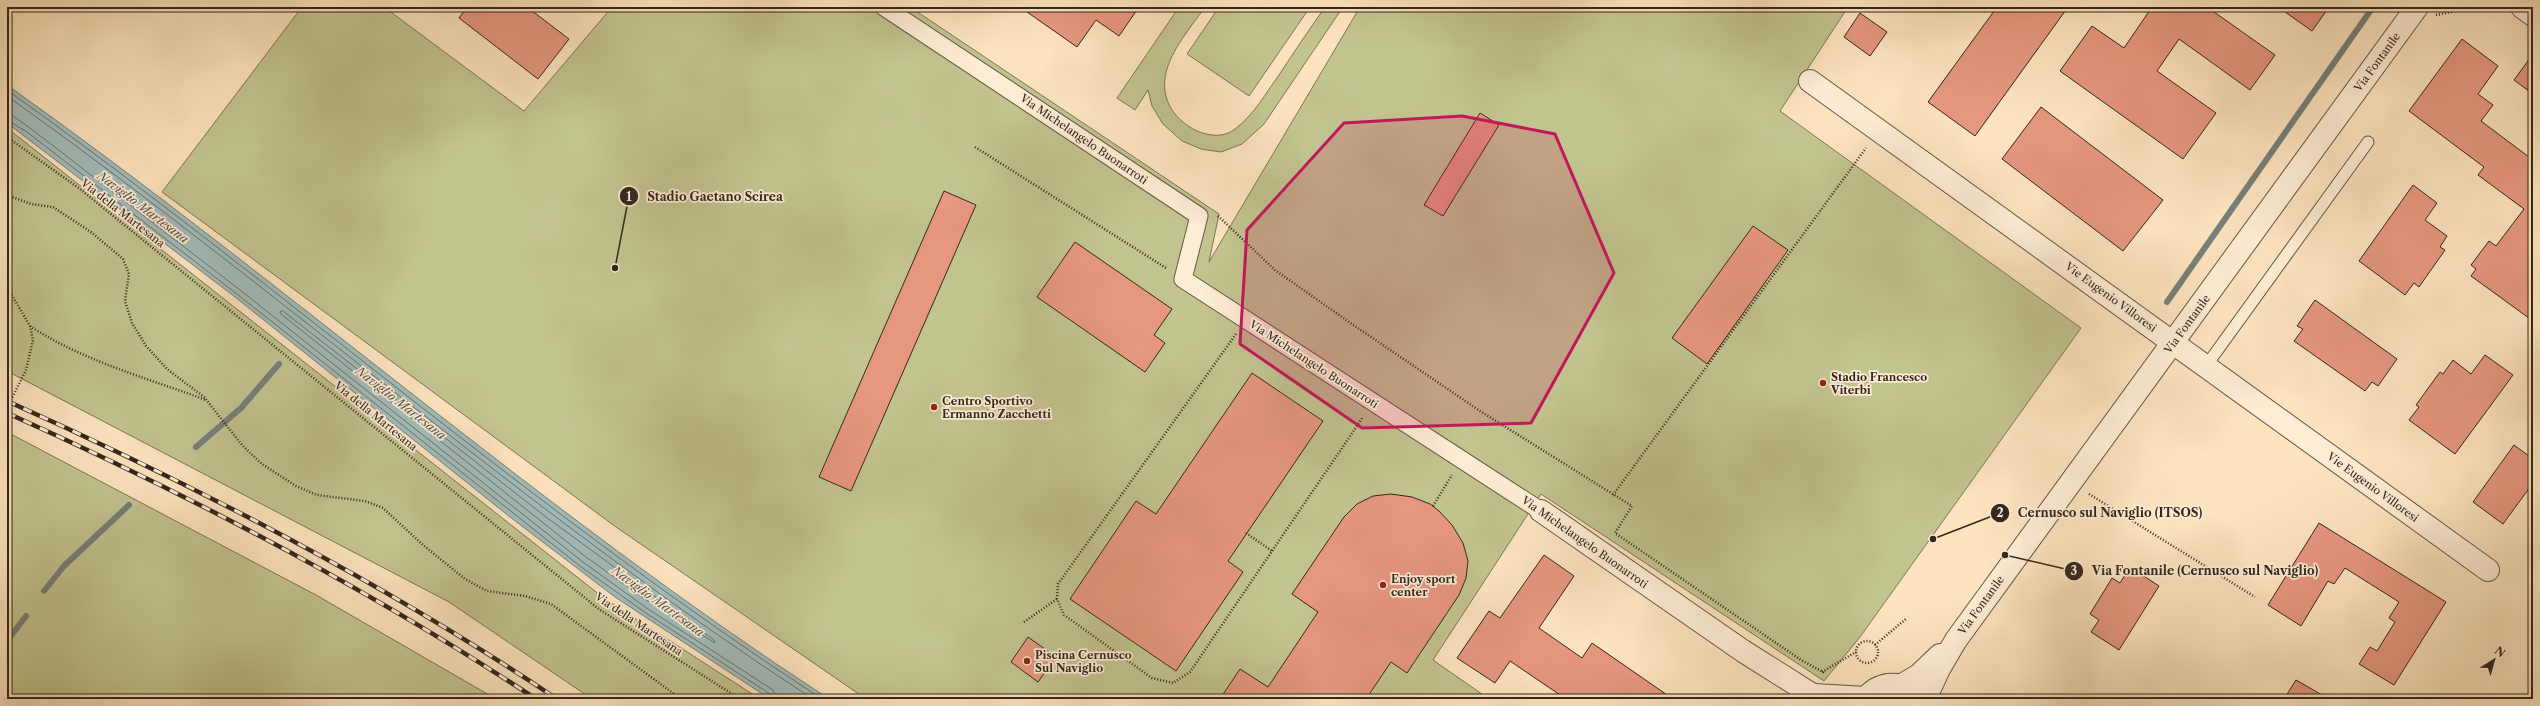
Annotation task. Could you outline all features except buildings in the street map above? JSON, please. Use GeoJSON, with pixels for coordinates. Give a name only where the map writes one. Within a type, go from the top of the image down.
{"type":"FeatureCollection","features":[{"type":"Feature","properties":{"kind":"street","name":"Via Michelangelo Buonarroti"},"geometry":{"type":"LineString","coordinates":[[884,7],[1199,216],[1183,279],[1541,511],[1743,651],[1816,697],[1866,699]]}},
{"type":"Feature","properties":{"kind":"street","name":"Via Fontanile"},"geometry":{"type":"LineString","coordinates":[[1925,699],[1938,669],[1956,640],[2174,343],[2417,7]]}},
{"type":"Feature","properties":{"kind":"street"},"geometry":{"type":"LineString","coordinates":[[2522,7],[2533,14]]}},
{"type":"Feature","properties":{"kind":"street","name":"Vie Eugenio Villoresi"},"geometry":{"type":"LineString","coordinates":[[1810,81],[2488,570]]}},
{"type":"Feature","properties":{"kind":"street","name":"Via Fontanile"},"geometry":{"type":"LineString","coordinates":[[1902,685],[1932,664],[1956,640]]}},
{"type":"Feature","properties":{"kind":"street"},"geometry":{"type":"LineString","coordinates":[[1866,699],[1881,686],[1902,685],[1915,692],[1920,699]]}},
{"type":"Feature","properties":{"kind":"lane"},"geometry":{"type":"LineString","coordinates":[[2206,366],[2368,142]]}},
{"type":"Feature","properties":{"kind":"path","name":"Via della Martesana"},"geometry":{"type":"LineString","coordinates":[[7,137],[80,189],[600,610],[740,699]]}},
{"type":"Feature","properties":{"kind":"path"},"geometry":{"type":"LineString","coordinates":[[1613,495],[1867,146]]}},
{"type":"Feature","properties":{"kind":"path"},"geometry":{"type":"LineString","coordinates":[[975,147],[1183,279]]}},
{"type":"Feature","properties":{"kind":"path"},"geometry":{"type":"LineString","coordinates":[[7,195],[31,204],[53,207],[91,232],[123,260],[129,274],[125,301],[132,322],[146,346],[167,369],[207,401],[229,426],[242,445],[262,464],[296,486],[318,495],[365,501],[383,508],[423,545],[465,579],[487,591],[525,596],[551,604],[681,699]]}},
{"type":"Feature","properties":{"kind":"path"},"geometry":{"type":"LineString","coordinates":[[1214,212],[1237,231],[1275,270],[1292,282],[1480,411],[1632,506],[1615,532],[1822,672],[1829,674]]}},
{"type":"Feature","properties":{"kind":"path"},"geometry":{"type":"LineString","coordinates":[[7,287],[30,326],[33,340],[26,370],[7,408]]}},
{"type":"Feature","properties":{"kind":"path"},"geometry":{"type":"LineString","coordinates":[[1246,320],[1058,584],[1057,599],[1064,615],[1152,678],[1173,683],[1190,672],[1373,402]]}},
{"type":"Feature","properties":{"kind":"path"},"geometry":{"type":"LineString","coordinates":[[30,326],[54,342],[207,401]]}},
{"type":"Feature","properties":{"kind":"path"},"geometry":{"type":"LineString","coordinates":[[1433,506],[1462,460]]}},
{"type":"Feature","properties":{"kind":"path"},"geometry":{"type":"LineString","coordinates":[[2084,491],[2255,597]]}},
{"type":"Feature","properties":{"kind":"path"},"geometry":{"type":"LineString","coordinates":[[1246,533],[1272,551]]}},
{"type":"Feature","properties":{"kind":"path"},"geometry":{"type":"LineString","coordinates":[[1024,622],[1057,599]]}},
{"type":"Feature","properties":{"kind":"path"},"geometry":{"type":"LineString","coordinates":[[1875,645],[1908,618]]}},
{"type":"Feature","properties":{"kind":"path"},"geometry":{"type":"LineString","coordinates":[[1822,672],[1856,652],[1858,646],[1863,642],[1869,642],[1875,645],[1878,656],[1874,661],[1868,663],[1861,662],[1856,652]]}},
{"type":"Feature","properties":{"kind":"highlighted area"},"geometry":{"type":"Polygon","coordinates":[[[1462,116],[1555,134],[1614,273],[1531,423],[1362,428],[1240,344],[1247,230],[1344,123],[1462,116]]]}},
{"type":"Feature","properties":{"kind":"green space","name":"Centro Sportivo Ermanno Zacchetti"},"geometry":{"type":"Polygon","coordinates":[[[302,7],[384,7],[524,111],[612,7],[910,7],[1219,214],[1209,262],[1360,7],[1848,7],[1780,111],[2081,328],[1860,637],[1824,681],[1541,494],[1433,660],[1489,699],[866,699],[616,527],[162,192],[302,7]]]}},
{"type":"Feature","properties":{"kind":"green space"},"geometry":{"type":"Polygon","coordinates":[[[1179,7],[1205,7],[1188,30],[1172,56],[1167,69],[1165,82],[1166,96],[1177,117],[1187,125],[1202,133],[1221,135],[1235,129],[1254,111],[1325,7],[1343,7],[1264,124],[1242,144],[1221,152],[1201,149],[1182,141],[1163,124],[1152,106],[1148,90],[1135,110],[1117,98],[1179,7]]]}},
{"type":"Feature","properties":{"kind":"green space"},"geometry":{"type":"Polygon","coordinates":[[[1219,7],[1310,7],[1249,96],[1187,54],[1219,7]]]}},
{"type":"Feature","properties":{"kind":"green space"},"geometry":{"type":"Polygon","coordinates":[[[7,128],[605,599],[760,699],[592,699],[449,602],[7,371],[7,128]]]}},
{"type":"Feature","properties":{"kind":"green space"},"geometry":{"type":"Polygon","coordinates":[[[7,432],[316,595],[496,699],[7,699],[7,432]]]}},
{"type":"Feature","properties":{"kind":"water","name":"Naviglio Martesana"},"geometry":{"type":"Polygon","coordinates":[[[7,85],[213,238],[516,475],[619,552],[723,627],[829,699],[770,699],[615,597],[510,517],[235,297],[7,123],[7,85]]]}},
{"type":"Feature","properties":{"kind":"waterway"},"geometry":{"type":"LineString","coordinates":[[2167,302],[2373,7]]}},
{"type":"Feature","properties":{"kind":"waterway"},"geometry":{"type":"LineString","coordinates":[[196,447],[241,408],[279,364]]}},
{"type":"Feature","properties":{"kind":"waterway"},"geometry":{"type":"LineString","coordinates":[[44,591],[64,566],[129,505]]}},
{"type":"Feature","properties":{"kind":"waterway"},"geometry":{"type":"LineString","coordinates":[[7,641],[26,616]]}},
{"type":"Feature","properties":{"kind":"railway"},"geometry":{"type":"LineString","coordinates":[[7,401],[149,467],[288,538],[425,615],[557,699]]}},
{"type":"Feature","properties":{"kind":"railway"},"geometry":{"type":"LineString","coordinates":[[7,413],[143,477],[278,546],[409,619],[536,699]]}},
{"type":"Feature","properties":{"kind":"place","name":"Stadio Gaetano Scirea"},"geometry":{"type":"Point","coordinates":[615,268]}},
{"type":"Feature","properties":{"kind":"place","name":"Stadio Francesco Viterbi"},"geometry":{"type":"Point","coordinates":[1823,383]}},
{"type":"Feature","properties":{"kind":"place","name":"Centro Sportivo Ermanno Zacchetti"},"geometry":{"type":"Point","coordinates":[934,407]}},
{"type":"Feature","properties":{"kind":"place","name":"Cernusco sul Naviglio (ITSOS)"},"geometry":{"type":"Point","coordinates":[1933,539]}},
{"type":"Feature","properties":{"kind":"place","name":"Via Fontanile (Cernusco sul Naviglio)"},"geometry":{"type":"Point","coordinates":[2005,555]}},
{"type":"Feature","properties":{"kind":"place","name":"Enjoy sport center"},"geometry":{"type":"Point","coordinates":[1383,585]}},
{"type":"Feature","properties":{"kind":"place","name":"Piscina Cernusco Sul Naviglio"},"geometry":{"type":"Point","coordinates":[1027,661]}}]}
